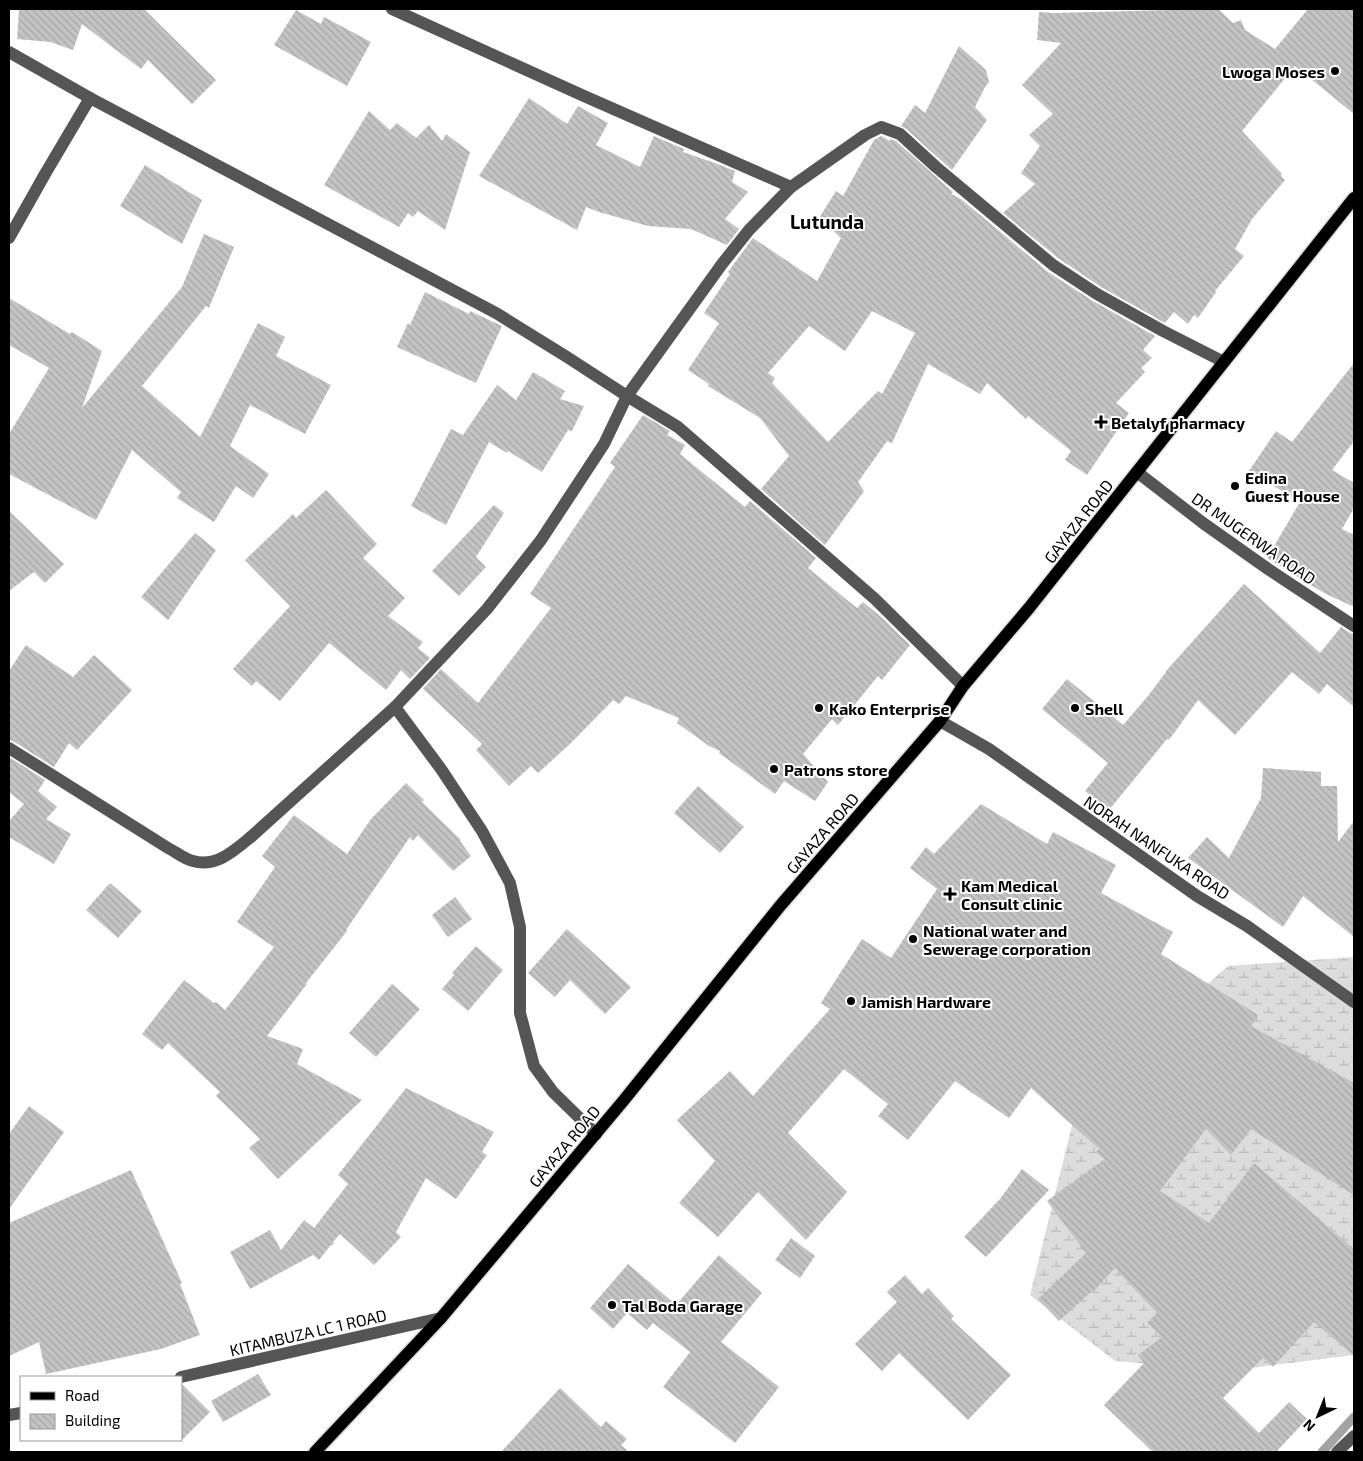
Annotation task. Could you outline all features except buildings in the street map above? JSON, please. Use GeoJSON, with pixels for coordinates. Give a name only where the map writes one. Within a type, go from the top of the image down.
{"type":"FeatureCollection","features":[{"type":"Feature","properties":{"kind":"main road","name":"GAYAZA ROAD"},"geometry":{"type":"LineString","coordinates":[[315,1452],[441,1318],[596,1134],[780,906],[940,721],[963,686],[1029,608],[1354,198]]}},
{"type":"Feature","properties":{"kind":"street"},"geometry":{"type":"LineString","coordinates":[[392,9],[791,187]]}},
{"type":"Feature","properties":{"kind":"street"},"geometry":{"type":"LineString","coordinates":[[9,52],[90,98],[496,313],[678,427],[875,599],[963,686]]}},
{"type":"Feature","properties":{"kind":"street"},"geometry":{"type":"LineString","coordinates":[[9,238],[90,98]]}},
{"type":"Feature","properties":{"kind":"street"},"geometry":{"type":"LineString","coordinates":[[9,748],[168,848],[193,861],[212,862],[230,854],[395,707],[487,609],[541,540],[604,444],[627,396],[748,230],[791,187],[865,135],[881,127],[900,134],[936,167],[1053,265],[1098,294],[1163,331],[1224,362]]}},
{"type":"Feature","properties":{"kind":"street","name":"DR MUGERWA ROAD"},"geometry":{"type":"LineString","coordinates":[[1137,472],[1211,529],[1354,626]]}},
{"type":"Feature","properties":{"kind":"street"},"geometry":{"type":"LineString","coordinates":[[395,707],[441,769],[477,823],[510,883],[520,927],[520,1014],[534,1066],[553,1092],[596,1134]]}},
{"type":"Feature","properties":{"kind":"street","name":"NORAH NANFUKA ROAD"},"geometry":{"type":"LineString","coordinates":[[940,721],[989,749],[1197,896],[1247,926],[1354,1002]]}},
{"type":"Feature","properties":{"kind":"street","name":"KITAMBUZA LC 1 ROAD"},"geometry":{"type":"LineString","coordinates":[[182,1377],[441,1318]]}},
{"type":"Feature","properties":{"kind":"street"},"geometry":{"type":"LineString","coordinates":[[1337,1452],[1354,1436]]}},
{"type":"Feature","properties":{"kind":"green space"},"geometry":{"type":"Polygon","coordinates":[[[1354,957],[1354,1355],[1227,1371],[1115,1361],[1030,1295],[1079,1097],[1228,966],[1354,957]]]}},
{"type":"Feature","properties":{"kind":"waterway"},"geometry":{"type":"LineString","coordinates":[[1322,1452],[1354,1417]]}},
{"type":"Feature","properties":{"kind":"place","name":"Lwoga Moses"},"geometry":{"type":"Point","coordinates":[1335,71]}},
{"type":"Feature","properties":{"kind":"place","name":"Betalyf pharmacy"},"geometry":{"type":"Point","coordinates":[1101,422]}},
{"type":"Feature","properties":{"kind":"place","name":"Edina Guest House"},"geometry":{"type":"Point","coordinates":[1235,486]}},
{"type":"Feature","properties":{"kind":"place","name":"Kako Enterprise"},"geometry":{"type":"Point","coordinates":[819,708]}},
{"type":"Feature","properties":{"kind":"place","name":"Shell"},"geometry":{"type":"Point","coordinates":[1075,708]}},
{"type":"Feature","properties":{"kind":"place","name":"Patrons store"},"geometry":{"type":"Point","coordinates":[774,769]}},
{"type":"Feature","properties":{"kind":"place","name":"Kam Medical Consult clinic"},"geometry":{"type":"Point","coordinates":[950,894]}},
{"type":"Feature","properties":{"kind":"place","name":"National water and Sewerage corporation"},"geometry":{"type":"Point","coordinates":[913,939]}},
{"type":"Feature","properties":{"kind":"place","name":"Jamish Hardware"},"geometry":{"type":"Point","coordinates":[851,1001]}},
{"type":"Feature","properties":{"kind":"place","name":"Tal Boda Garage"},"geometry":{"type":"Point","coordinates":[612,1305]}},
{"type":"Feature","properties":{"kind":"district","name":"Lutunda"},"geometry":{"type":"Point","coordinates":[827,221]}}]}
